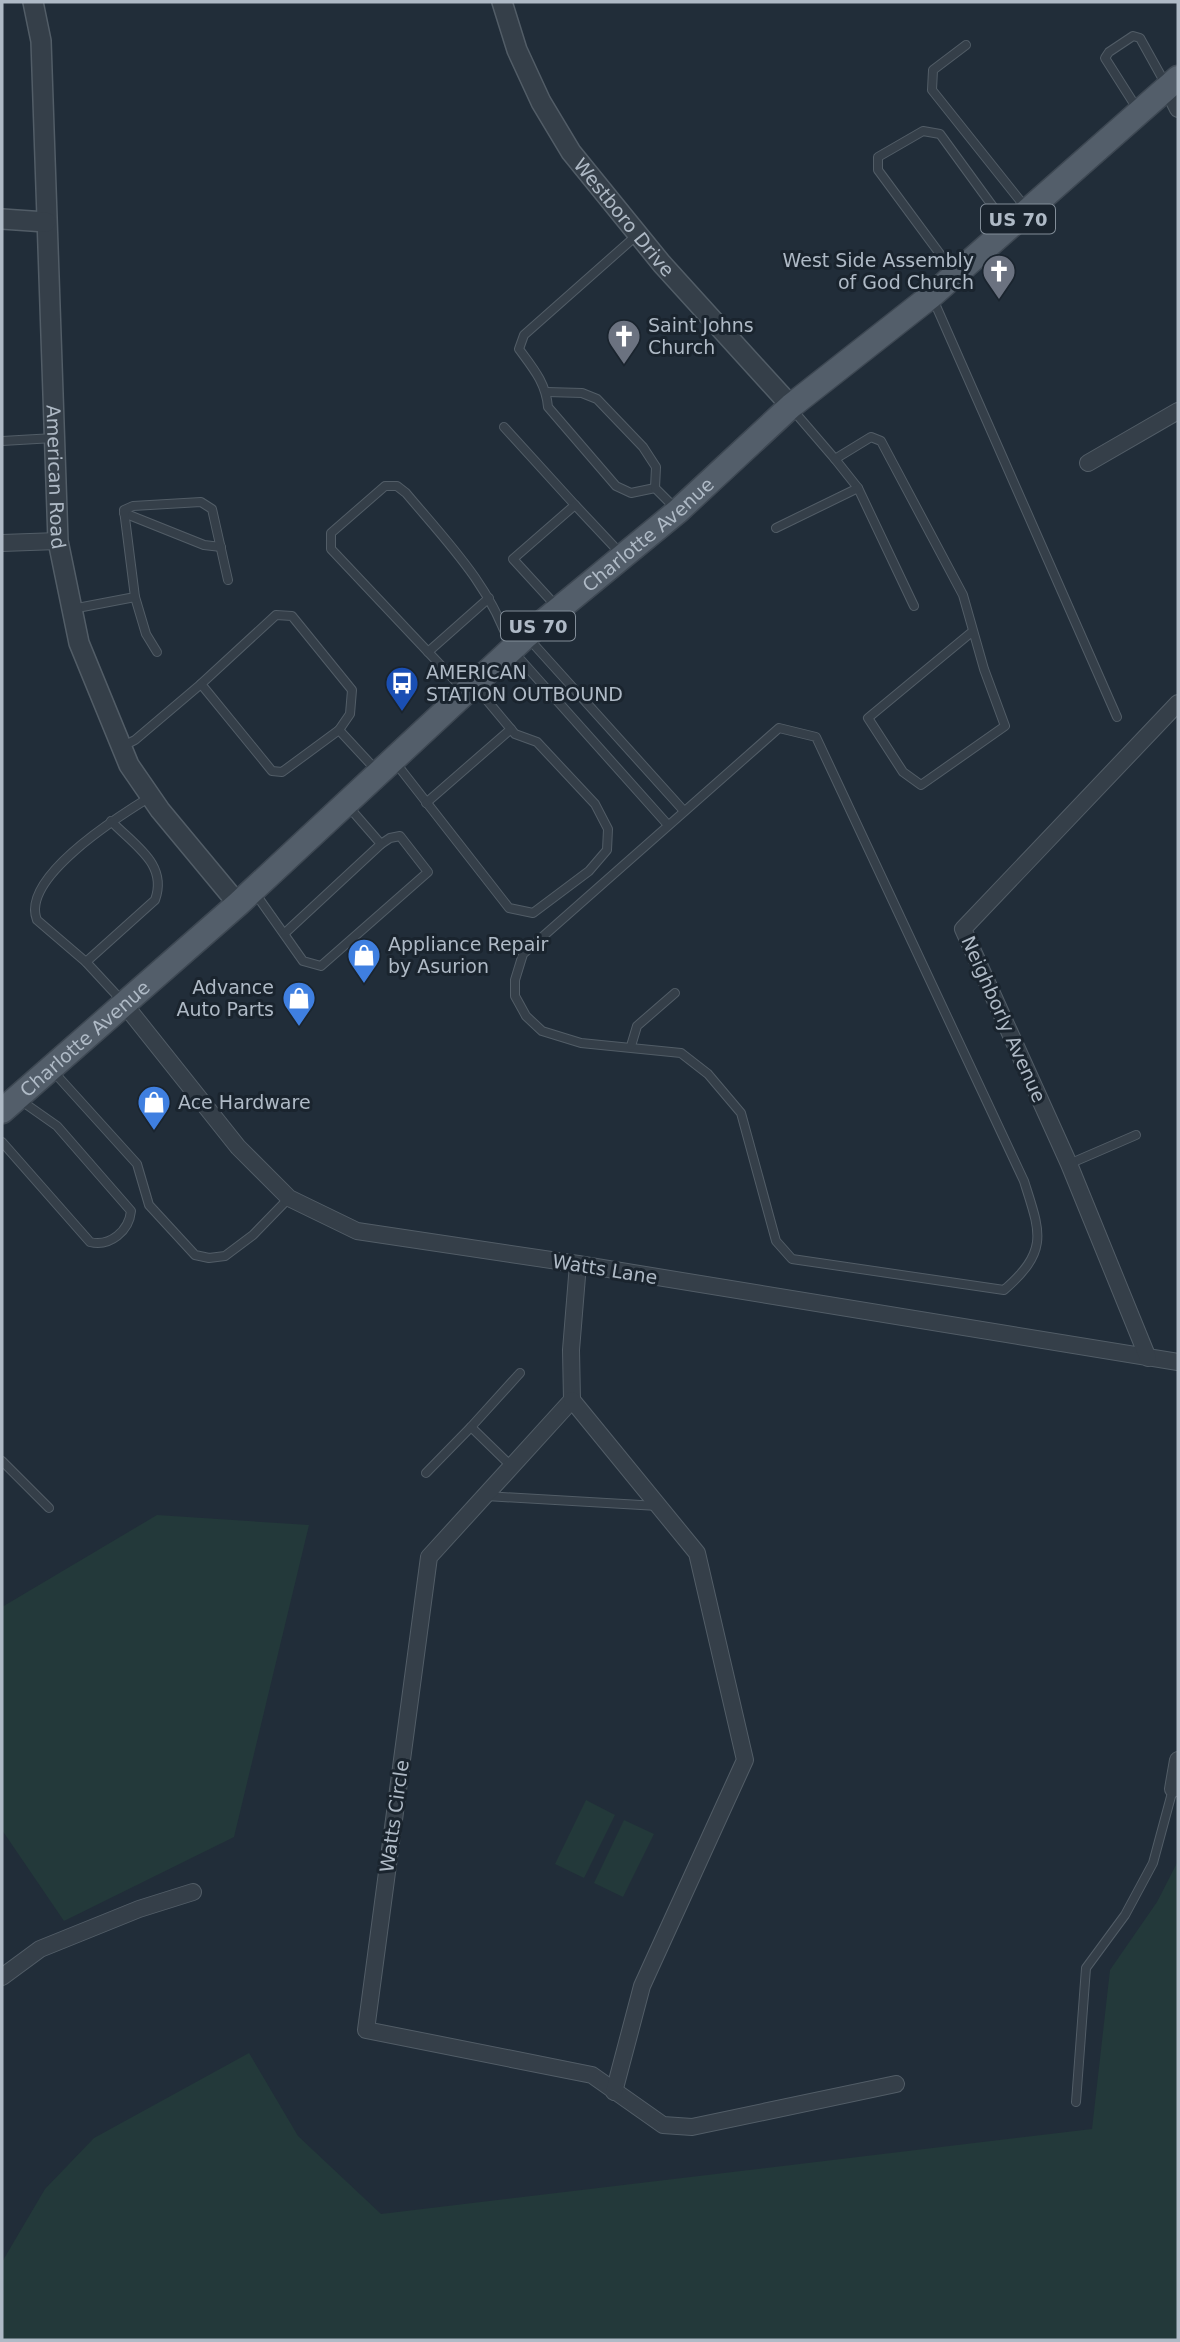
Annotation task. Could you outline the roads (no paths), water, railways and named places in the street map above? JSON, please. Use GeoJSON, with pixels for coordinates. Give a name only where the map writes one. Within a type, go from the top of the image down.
{"type":"FeatureCollection","features":[{"type":"Feature","properties":{"kind":"main road","name":"Charlotte Avenue"},"geometry":{"type":"LineString","coordinates":[[10,1105],[245,897],[519,642],[678,511],[790,406],[931,296],[1172,82]]}},
{"type":"Feature","properties":{"kind":"street","name":"American Road"},"geometry":{"type":"LineString","coordinates":[[33,2],[41,41],[58,541],[79,643],[121,747],[150,797],[245,897]]}},
{"type":"Feature","properties":{"kind":"street","name":"Westboro Drive"},"geometry":{"type":"LineString","coordinates":[[502,2],[517,50],[541,102],[571,152],[637,235],[790,406]]}},
{"type":"Feature","properties":{"kind":"street"},"geometry":{"type":"LineString","coordinates":[[1172,82],[1178,109]]}},
{"type":"Feature","properties":{"kind":"street"},"geometry":{"type":"LineString","coordinates":[[2,219],[46,222]]}},
{"type":"Feature","properties":{"kind":"street"},"geometry":{"type":"LineString","coordinates":[[1088,463],[1178,411]]}},
{"type":"Feature","properties":{"kind":"street"},"geometry":{"type":"LineString","coordinates":[[2,543],[58,541]]}},
{"type":"Feature","properties":{"kind":"street","name":"Neighborly Avenue"},"geometry":{"type":"LineString","coordinates":[[1147,1358],[1069,1164],[963,929],[1178,703]]}},
{"type":"Feature","properties":{"kind":"street","name":"Watts Lane"},"geometry":{"type":"LineString","coordinates":[[125,1004],[238,1147],[289,1198],[357,1231],[578,1264],[1178,1363]]}},
{"type":"Feature","properties":{"kind":"street"},"geometry":{"type":"LineString","coordinates":[[578,1264],[571,1350],[572,1400],[662,1506],[697,1553],[745,1760],[642,1986],[614,2092]]}},
{"type":"Feature","properties":{"kind":"street","name":"Watts Circle"},"geometry":{"type":"LineString","coordinates":[[572,1400],[510,1465],[429,1558],[366,2029],[592,2075],[663,2125],[692,2127],[896,2084]]}},
{"type":"Feature","properties":{"kind":"street"},"geometry":{"type":"LineString","coordinates":[[1173,1790],[1178,1760]]}},
{"type":"Feature","properties":{"kind":"street"},"geometry":{"type":"LineString","coordinates":[[2,1977],[40,1949],[139,1909],[193,1892]]}},
{"type":"Feature","properties":{"kind":"lane"},"geometry":{"type":"LineString","coordinates":[[1139,112],[1105,58],[1109,52],[1133,36],[1140,38],[1172,82]]}},
{"type":"Feature","properties":{"kind":"lane"},"geometry":{"type":"LineString","coordinates":[[966,45],[933,70],[932,90],[1028,211]]}},
{"type":"Feature","properties":{"kind":"lane"},"geometry":{"type":"LineString","coordinates":[[955,275],[878,170],[878,157],[923,131],[940,134],[1008,228]]}},
{"type":"Feature","properties":{"kind":"lane"},"geometry":{"type":"LineString","coordinates":[[637,235],[524,335],[519,349],[540,377],[547,393],[548,407],[616,486],[631,493],[655,488]]}},
{"type":"Feature","properties":{"kind":"lane"},"geometry":{"type":"LineString","coordinates":[[931,296],[1117,717]]}},
{"type":"Feature","properties":{"kind":"lane"},"geometry":{"type":"LineString","coordinates":[[547,393],[582,393],[597,399],[643,447],[656,467],[655,488],[678,511]]}},
{"type":"Feature","properties":{"kind":"lane"},"geometry":{"type":"LineString","coordinates":[[790,406],[859,488],[914,606]]}},
{"type":"Feature","properties":{"kind":"lane"},"geometry":{"type":"LineString","coordinates":[[504,427],[624,556]]}},
{"type":"Feature","properties":{"kind":"lane"},"geometry":{"type":"LineString","coordinates":[[2,441],[54,438]]}},
{"type":"Feature","properties":{"kind":"lane"},"geometry":{"type":"LineString","coordinates":[[835,459],[871,438],[881,440],[962,595],[1005,726],[921,785],[903,772],[868,718],[973,631]]}},
{"type":"Feature","properties":{"kind":"lane"},"geometry":{"type":"LineString","coordinates":[[338,730],[386,766],[426,803],[509,908],[533,913],[589,871],[607,850],[608,829],[595,804],[537,742],[515,734],[428,652],[331,549],[331,533],[385,486],[397,486],[480,581],[519,642],[668,825]]}},
{"type":"Feature","properties":{"kind":"lane"},"geometry":{"type":"LineString","coordinates":[[776,528],[859,488]]}},
{"type":"Feature","properties":{"kind":"lane"},"geometry":{"type":"LineString","coordinates":[[124,513],[133,506],[201,502],[212,509],[228,580]]}},
{"type":"Feature","properties":{"kind":"lane"},"geometry":{"type":"LineString","coordinates":[[559,609],[513,559],[575,505]]}},
{"type":"Feature","properties":{"kind":"lane"},"geometry":{"type":"LineString","coordinates":[[124,513],[204,544],[220,547]]}},
{"type":"Feature","properties":{"kind":"lane"},"geometry":{"type":"LineString","coordinates":[[124,513],[135,597],[146,634],[158,652]]}},
{"type":"Feature","properties":{"kind":"lane"},"geometry":{"type":"LineString","coordinates":[[72,609],[135,597]]}},
{"type":"Feature","properties":{"kind":"lane"},"geometry":{"type":"LineString","coordinates":[[428,652],[489,598]]}},
{"type":"Feature","properties":{"kind":"lane"},"geometry":{"type":"LineString","coordinates":[[121,747],[135,740],[201,684],[276,615],[292,616],[352,690],[350,714],[338,730],[282,772],[272,771],[201,684]]}},
{"type":"Feature","properties":{"kind":"lane"},"geometry":{"type":"LineString","coordinates":[[519,642],[684,811]]}},
{"type":"Feature","properties":{"kind":"lane"},"geometry":{"type":"LineString","coordinates":[[779,727],[816,737],[1024,1181],[1039,1230],[1037,1247],[1023,1274],[1004,1290],[792,1259],[776,1241],[741,1113],[708,1074],[681,1053],[581,1043],[542,1031],[526,1016],[515,996],[515,979],[523,954],[684,811],[779,727]]}},
{"type":"Feature","properties":{"kind":"lane"},"geometry":{"type":"LineString","coordinates":[[426,803],[511,729]]}},
{"type":"Feature","properties":{"kind":"lane"},"geometry":{"type":"LineString","coordinates":[[125,1004],[86,962],[37,920],[33,911],[36,896],[47,877],[111,821],[150,797]]}},
{"type":"Feature","properties":{"kind":"lane"},"geometry":{"type":"LineString","coordinates":[[346,804],[381,844]]}},
{"type":"Feature","properties":{"kind":"lane"},"geometry":{"type":"LineString","coordinates":[[86,962],[155,900],[160,887],[159,870],[111,821]]}},
{"type":"Feature","properties":{"kind":"lane"},"geometry":{"type":"LineString","coordinates":[[245,897],[285,933],[303,961],[321,966],[428,872],[401,836],[390,838],[285,933]]}},
{"type":"Feature","properties":{"kind":"lane"},"geometry":{"type":"LineString","coordinates":[[631,1046],[637,1026],[675,993]]}},
{"type":"Feature","properties":{"kind":"lane"},"geometry":{"type":"LineString","coordinates":[[52,1070],[137,1164],[149,1205],[195,1255],[209,1258],[225,1256],[253,1235],[289,1198]]}},
{"type":"Feature","properties":{"kind":"lane"},"geometry":{"type":"LineString","coordinates":[[2,1142],[90,1242],[110,1241],[125,1229],[131,1211],[57,1126],[10,1105]]}},
{"type":"Feature","properties":{"kind":"lane"},"geometry":{"type":"LineString","coordinates":[[1069,1164],[1136,1135]]}},
{"type":"Feature","properties":{"kind":"lane"},"geometry":{"type":"LineString","coordinates":[[426,1473],[520,1373]]}},
{"type":"Feature","properties":{"kind":"lane"},"geometry":{"type":"LineString","coordinates":[[471,1427],[510,1465]]}},
{"type":"Feature","properties":{"kind":"lane"},"geometry":{"type":"LineString","coordinates":[[2,1461],[49,1508]]}},
{"type":"Feature","properties":{"kind":"lane"},"geometry":{"type":"LineString","coordinates":[[483,1496],[662,1506]]}},
{"type":"Feature","properties":{"kind":"lane"},"geometry":{"type":"LineString","coordinates":[[1076,2102],[1086,1968],[1125,1915],[1153,1863],[1173,1790]]}},
{"type":"Feature","properties":{"kind":"place","name":"West Side Assembly of God Church"},"geometry":{"type":"Point","coordinates":[999,301]}},
{"type":"Feature","properties":{"kind":"place","name":"Saint Johns Church"},"geometry":{"type":"Point","coordinates":[624,366]}},
{"type":"Feature","properties":{"kind":"place","name":"AMERICAN STATION OUTBOUND"},"geometry":{"type":"Point","coordinates":[402,713]}},
{"type":"Feature","properties":{"kind":"place","name":"Appliance Repair by Asurion"},"geometry":{"type":"Point","coordinates":[364,985]}},
{"type":"Feature","properties":{"kind":"place","name":"Advance Auto Parts"},"geometry":{"type":"Point","coordinates":[299,1028]}},
{"type":"Feature","properties":{"kind":"place","name":"Ace Hardware"},"geometry":{"type":"Point","coordinates":[154,1132]}}]}
